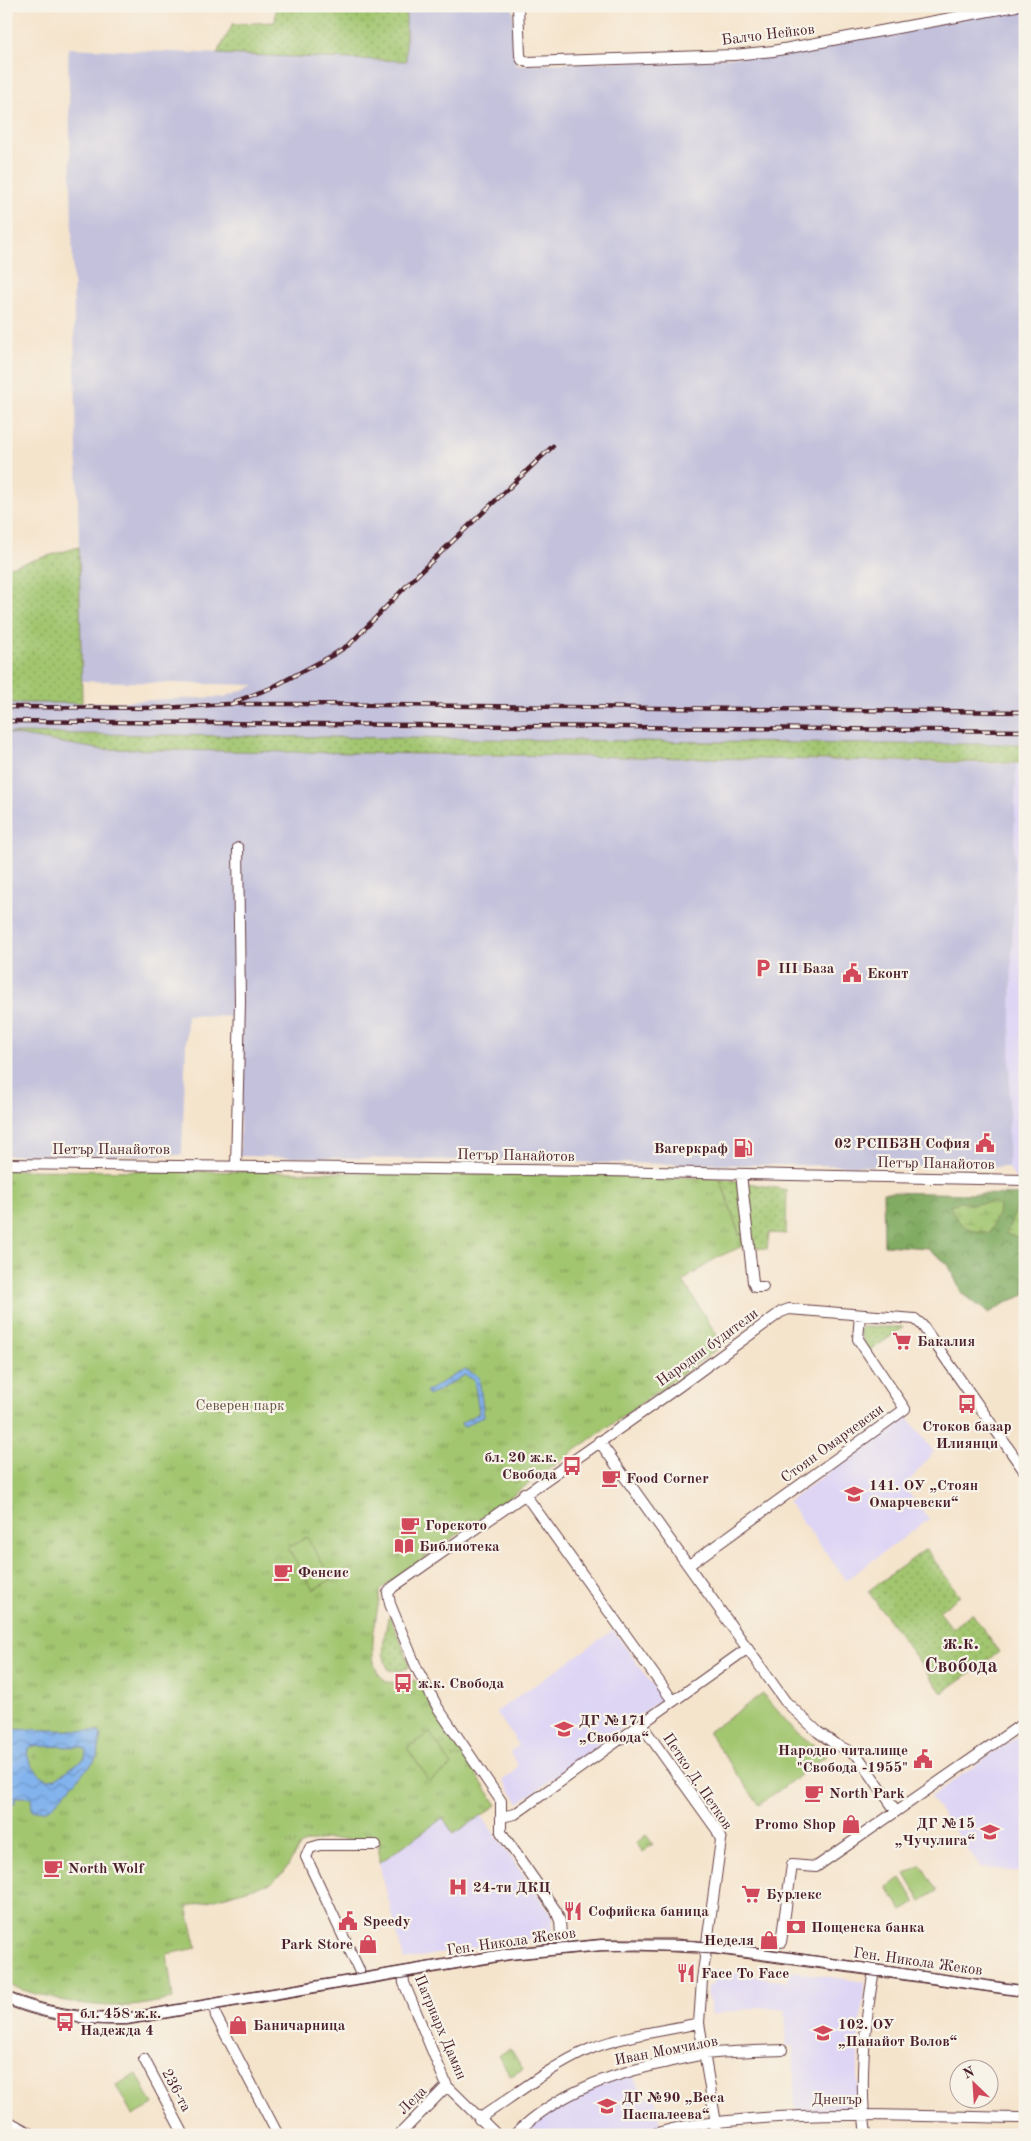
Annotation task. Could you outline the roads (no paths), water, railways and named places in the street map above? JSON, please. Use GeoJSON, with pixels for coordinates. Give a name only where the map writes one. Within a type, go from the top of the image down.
{"type":"FeatureCollection","features":[{"type":"Feature","properties":{"kind":"street","name":"Балчо Нейков"},"geometry":{"type":"LineString","coordinates":[[518,6],[520,55],[522,60],[528,62],[773,52],[1016,6]]}},
{"type":"Feature","properties":{"kind":"street"},"geometry":{"type":"LineString","coordinates":[[236,1167],[240,1002],[238,848]]}},
{"type":"Feature","properties":{"kind":"street","name":"Петър Панайотов"},"geometry":{"type":"LineString","coordinates":[[6,1164],[741,1174],[1025,1180]]}},
{"type":"Feature","properties":{"kind":"street"},"geometry":{"type":"LineString","coordinates":[[741,1174],[753,1282],[755,1287],[763,1287]]}},
{"type":"Feature","properties":{"kind":"street","name":"Народни будители"},"geometry":{"type":"LineString","coordinates":[[501,1817],[501,1802],[438,1708],[417,1669],[390,1604],[388,1593],[401,1580],[684,1383],[781,1312],[788,1309],[915,1320],[922,1325],[1025,1472]]}},
{"type":"Feature","properties":{"kind":"street","name":"Стоян Омарчевски"},"geometry":{"type":"LineString","coordinates":[[689,1565],[905,1409],[858,1339],[860,1315]]}},
{"type":"Feature","properties":{"kind":"street"},"geometry":{"type":"LineString","coordinates":[[599,1441],[785,1701],[835,1744],[857,1755],[896,1812]]}},
{"type":"Feature","properties":{"kind":"street"},"geometry":{"type":"LineString","coordinates":[[524,1493],[673,1701]]}},
{"type":"Feature","properties":{"kind":"street"},"geometry":{"type":"LineString","coordinates":[[562,1948],[560,1921],[556,1911],[501,1832],[501,1817],[515,1814],[748,1648]]}},
{"type":"Feature","properties":{"kind":"street"},"geometry":{"type":"LineString","coordinates":[[781,1942],[792,1865],[816,1866],[1025,1722]]}},
{"type":"Feature","properties":{"kind":"street","name":"Петко Д. Петков"},"geometry":{"type":"LineString","coordinates":[[641,1724],[717,1830],[721,1840],[708,1947],[702,1980],[700,2024],[718,2135]]}},
{"type":"Feature","properties":{"kind":"street"},"geometry":{"type":"LineString","coordinates":[[361,1980],[359,1970],[306,1857],[310,1848],[320,1845],[376,1845]]}},
{"type":"Feature","properties":{"kind":"street","name":"Ген. Никола Жеков"},"geometry":{"type":"LineString","coordinates":[[6,1998],[57,2014],[109,2020],[141,2018],[509,1954],[562,1948],[638,1944],[708,1947],[1025,1991]]}},
{"type":"Feature","properties":{"kind":"street"},"geometry":{"type":"LineString","coordinates":[[866,2135],[863,2114],[866,2017],[874,1970]]}},
{"type":"Feature","properties":{"kind":"street","name":"Патриарх Дамян"},"geometry":{"type":"LineString","coordinates":[[402,1972],[404,1983],[447,2086],[497,2135]]}},
{"type":"Feature","properties":{"kind":"street"},"geometry":{"type":"LineString","coordinates":[[214,2005],[216,2016],[278,2135]]}},
{"type":"Feature","properties":{"kind":"street"},"geometry":{"type":"LineString","coordinates":[[479,2119],[561,2065],[591,2049],[700,2024]]}},
{"type":"Feature","properties":{"kind":"street","name":"Иван Момчилов"},"geometry":{"type":"LineString","coordinates":[[514,2135],[525,2124],[558,2100],[589,2084],[637,2068],[705,2054],[782,2050]]}},
{"type":"Feature","properties":{"kind":"street","name":"236-та"},"geometry":{"type":"LineString","coordinates":[[144,2060],[184,2135]]}},
{"type":"Feature","properties":{"kind":"street","name":"Леда"},"geometry":{"type":"LineString","coordinates":[[399,2135],[447,2086]]}},
{"type":"Feature","properties":{"kind":"street","name":"Днепър"},"geometry":{"type":"LineString","coordinates":[[652,2135],[717,2122],[802,2114],[1025,2118]]}},
{"type":"Feature","properties":{"kind":"street"},"geometry":{"type":"LineString","coordinates":[[6,2120],[33,2135]]}},
{"type":"Feature","properties":{"kind":"water"},"geometry":{"type":"Polygon","coordinates":[[[465,1369],[479,1377],[484,1416],[463,1427],[461,1423],[479,1413],[474,1380],[465,1375],[428,1396],[426,1392],[465,1369]]]}},
{"type":"Feature","properties":{"kind":"water"},"geometry":{"type":"Polygon","coordinates":[[[6,1729],[97,1731],[101,1734],[98,1757],[51,1808],[32,1811],[31,1797],[15,1797],[15,1803],[6,1803],[6,1729]],[[33,1746],[28,1749],[28,1758],[40,1774],[48,1779],[56,1778],[85,1758],[86,1750],[81,1747],[33,1746]]]}},
{"type":"Feature","properties":{"kind":"tram line"},"geometry":{"type":"LineString","coordinates":[[6,1991],[21,1997],[64,2008],[94,2012],[125,2013],[509,1948],[601,1939],[676,1939],[747,1946],[1025,1986]]}},
{"type":"Feature","properties":{"kind":"tram line"},"geometry":{"type":"LineString","coordinates":[[6,2005],[50,2019],[96,2025],[127,2025],[510,1960],[602,1951],[638,1950],[714,1954],[1025,1997]]}},
{"type":"Feature","properties":{"kind":"railway"},"geometry":{"type":"LineString","coordinates":[[234,702],[271,688],[350,644],[416,576],[553,446]]}},
{"type":"Feature","properties":{"kind":"railway"},"geometry":{"type":"LineString","coordinates":[[6,707],[164,708],[227,704],[301,704],[1025,712]]}},
{"type":"Feature","properties":{"kind":"railway"},"geometry":{"type":"LineString","coordinates":[[6,721],[1025,731]]}},
{"type":"Feature","properties":{"kind":"place","name":"III База"},"geometry":{"type":"Point","coordinates":[763,968]}},
{"type":"Feature","properties":{"kind":"place","name":"Еконт"},"geometry":{"type":"Point","coordinates":[852,973]}},
{"type":"Feature","properties":{"kind":"place","name":"02 РСПБЗН София"},"geometry":{"type":"Point","coordinates":[985,1143]}},
{"type":"Feature","properties":{"kind":"place","name":"Вагеркраф"},"geometry":{"type":"Point","coordinates":[743,1148]}},
{"type":"Feature","properties":{"kind":"place","name":"Бакалия"},"geometry":{"type":"Point","coordinates":[902,1341]}},
{"type":"Feature","properties":{"kind":"place","name":"Стоков базар Илиянци"},"geometry":{"type":"Point","coordinates":[967,1404]}},
{"type":"Feature","properties":{"kind":"place","name":"бл. 20 ж.к. Свобода"},"geometry":{"type":"Point","coordinates":[572,1466]}},
{"type":"Feature","properties":{"kind":"place","name":"Food Corner"},"geometry":{"type":"Point","coordinates":[611,1478]}},
{"type":"Feature","properties":{"kind":"place","name":"141. ОУ „Стоян Омарчевски“"},"geometry":{"type":"Point","coordinates":[854,1494]}},
{"type":"Feature","properties":{"kind":"place","name":"Горското"},"geometry":{"type":"Point","coordinates":[410,1525]}},
{"type":"Feature","properties":{"kind":"place","name":"Библиотека"},"geometry":{"type":"Point","coordinates":[404,1546]}},
{"type":"Feature","properties":{"kind":"place","name":"Фенсис"},"geometry":{"type":"Point","coordinates":[283,1572]}},
{"type":"Feature","properties":{"kind":"place","name":"ж.к. Свобода"},"geometry":{"type":"Point","coordinates":[403,1683]}},
{"type":"Feature","properties":{"kind":"place","name":"ДГ №171 „Свобода“"},"geometry":{"type":"Point","coordinates":[564,1729]}},
{"type":"Feature","properties":{"kind":"place","name":"Народно читалище \"Свобода -1955\""},"geometry":{"type":"Point","coordinates":[923,1759]}},
{"type":"Feature","properties":{"kind":"place","name":"North Park"},"geometry":{"type":"Point","coordinates":[814,1793]}},
{"type":"Feature","properties":{"kind":"place","name":"Promo Shop"},"geometry":{"type":"Point","coordinates":[851,1824]}},
{"type":"Feature","properties":{"kind":"place","name":"ДГ №15 „Чучулига“"},"geometry":{"type":"Point","coordinates":[990,1832]}},
{"type":"Feature","properties":{"kind":"place","name":"North Wolf"},"geometry":{"type":"Point","coordinates":[53,1868]}},
{"type":"Feature","properties":{"kind":"place","name":"24-ти ДКЦ"},"geometry":{"type":"Point","coordinates":[458,1887]}},
{"type":"Feature","properties":{"kind":"place","name":"Бурлекс"},"geometry":{"type":"Point","coordinates":[751,1894]}},
{"type":"Feature","properties":{"kind":"place","name":"Софийска баница"},"geometry":{"type":"Point","coordinates":[573,1911]}},
{"type":"Feature","properties":{"kind":"place","name":"Speedy"},"geometry":{"type":"Point","coordinates":[348,1921]}},
{"type":"Feature","properties":{"kind":"place","name":"Пощенска банка"},"geometry":{"type":"Point","coordinates":[796,1927]}},
{"type":"Feature","properties":{"kind":"place","name":"Неделя"},"geometry":{"type":"Point","coordinates":[769,1940]}},
{"type":"Feature","properties":{"kind":"place","name":"Park Store"},"geometry":{"type":"Point","coordinates":[368,1944]}},
{"type":"Feature","properties":{"kind":"place","name":"Face To Face"},"geometry":{"type":"Point","coordinates":[686,1973]}},
{"type":"Feature","properties":{"kind":"place","name":"бл. 458 ж.к. Надежда 4"},"geometry":{"type":"Point","coordinates":[65,2022]}},
{"type":"Feature","properties":{"kind":"place","name":"Баничарница"},"geometry":{"type":"Point","coordinates":[238,2025]}},
{"type":"Feature","properties":{"kind":"place","name":"102. ОУ „Панайот Волов“"},"geometry":{"type":"Point","coordinates":[823,2033]}},
{"type":"Feature","properties":{"kind":"place","name":"ДГ №90 „Веса Паспалеева“"},"geometry":{"type":"Point","coordinates":[607,2106]}},
{"type":"Feature","properties":{"kind":"district","name":"ж.к. Свобода"},"geometry":{"type":"Point","coordinates":[961,1654]}},
{"type":"Feature","properties":{"kind":"park label","name":"Северен парк"},"geometry":{"type":"Point","coordinates":[240,1405]}}]}
